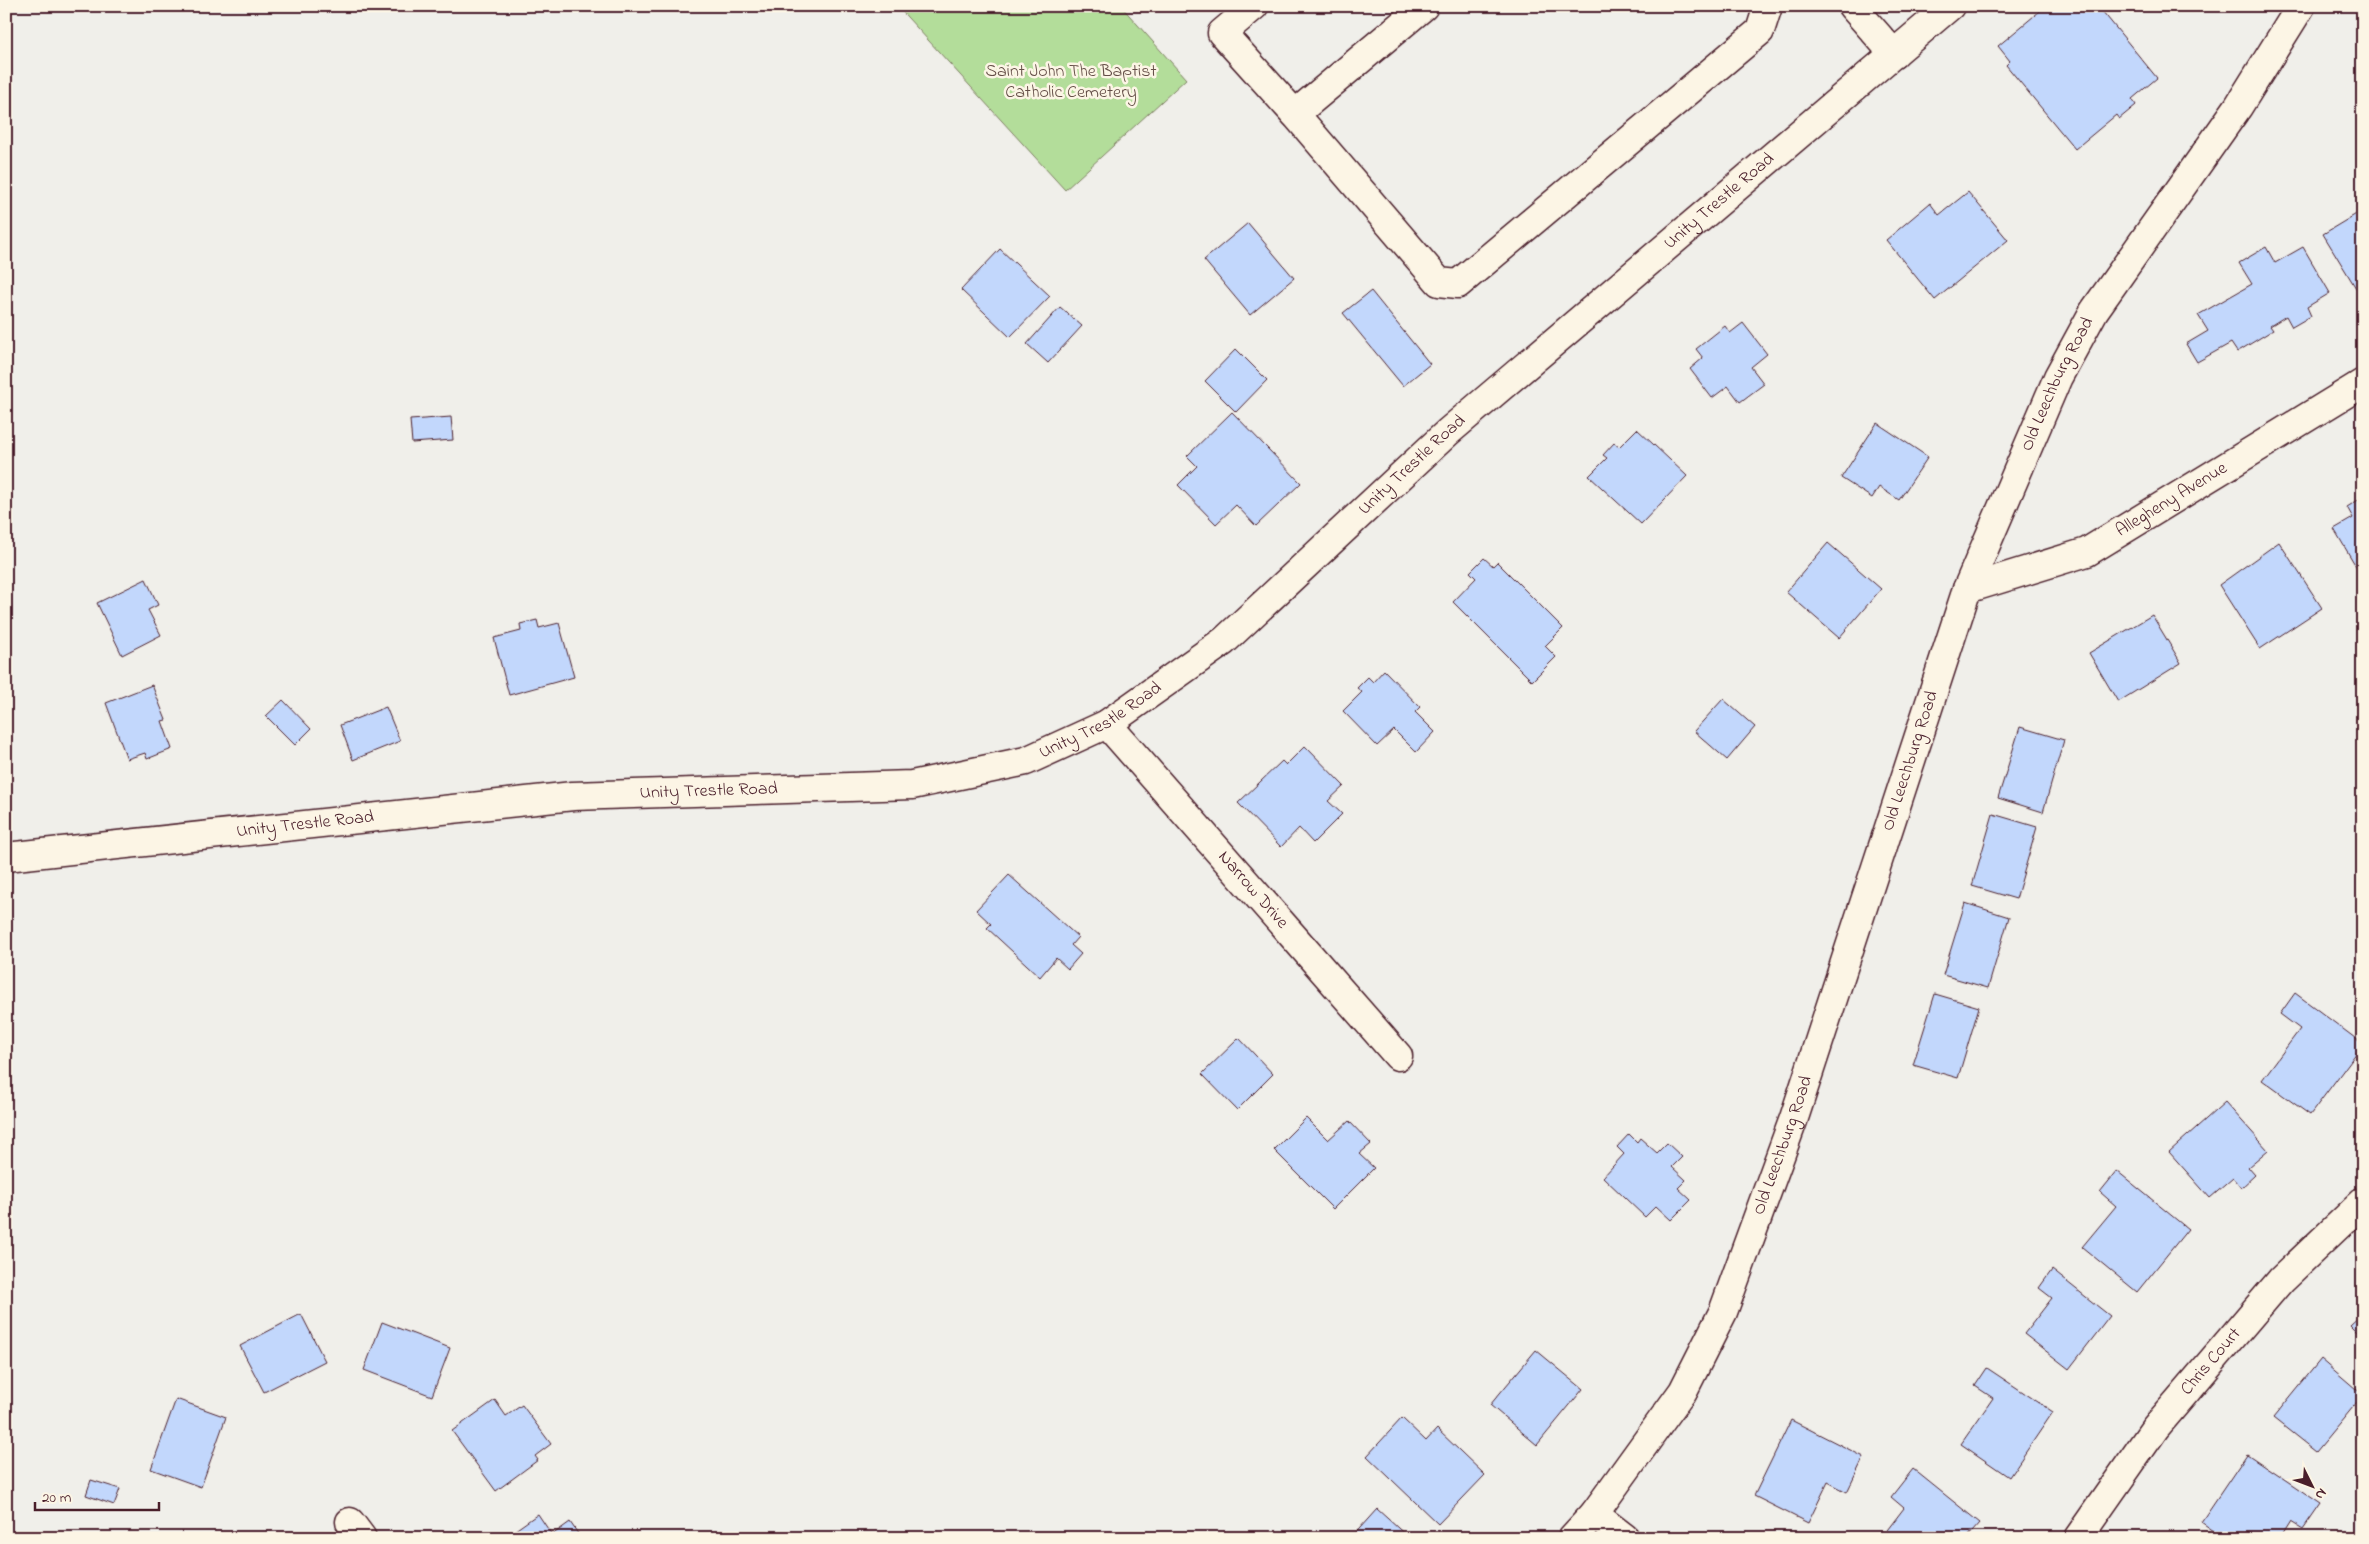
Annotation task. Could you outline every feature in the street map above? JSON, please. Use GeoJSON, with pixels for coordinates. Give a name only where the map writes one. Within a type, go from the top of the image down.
{"type":"FeatureCollection","features":[{"type":"Feature","properties":{"kind":"street"},"geometry":{"type":"LineString","coordinates":[[1254,6],[1222,33],[1295,114],[1439,282],[1458,284],[1760,31],[1768,6]]}},
{"type":"Feature","properties":{"kind":"street"},"geometry":{"type":"LineString","coordinates":[[1295,114],[1424,6]]}},
{"type":"Feature","properties":{"kind":"street"},"geometry":{"type":"LineString","coordinates":[[1852,6],[1894,54]]}},
{"type":"Feature","properties":{"kind":"street","name":"Unity Trestle Road"},"geometry":{"type":"LineString","coordinates":[[6,857],[573,796],[912,785],[1026,761],[1107,724],[1224,641],[1448,432],[1950,6]]}},
{"type":"Feature","properties":{"kind":"street","name":"Old Leechburg Road"},"geometry":{"type":"LineString","coordinates":[[1572,1538],[1594,1514],[1683,1391],[1724,1312],[1794,1118],[1967,589],[2058,377],[2094,311],[2238,107],[2301,6]]}},
{"type":"Feature","properties":{"kind":"street","name":"Allegheny Avenue"},"geometry":{"type":"LineString","coordinates":[[1967,589],[2087,552],[2363,383]]}},
{"type":"Feature","properties":{"kind":"street","name":"Narrow Drive"},"geometry":{"type":"LineString","coordinates":[[1107,724],[1398,1056]]}},
{"type":"Feature","properties":{"kind":"street","name":"Chris Court"},"geometry":{"type":"LineString","coordinates":[[2078,1538],[2156,1428],[2262,1302],[2281,1280],[2363,1202]]}},
{"type":"Feature","properties":{"kind":"street"},"geometry":{"type":"LineString","coordinates":[[1594,1514],[1625,1538]]}},
{"type":"Feature","properties":{"kind":"green space","name":"Saint John The Baptist Catholic Cemetery"},"geometry":{"type":"Polygon","coordinates":[[[897,6],[1121,6],[1186,79],[1065,190],[897,6]]]}},
{"type":"Feature","properties":{"kind":"building"},"geometry":{"type":"Polygon","coordinates":[[[2046,6],[2098,6],[2157,78],[2132,99],[2136,105],[2119,119],[2116,115],[2075,149],[2006,65],[2010,61],[1998,46],[2046,6]]]}},
{"type":"Feature","properties":{"kind":"building"},"geometry":{"type":"Polygon","coordinates":[[[1968,192],[2008,240],[1935,300],[1886,240],[1930,203],[1939,215],[1968,192]]]}},
{"type":"Feature","properties":{"kind":"building"},"geometry":{"type":"Polygon","coordinates":[[[2363,210],[2363,291],[2359,293],[2323,234],[2363,210]]]}},
{"type":"Feature","properties":{"kind":"building"},"geometry":{"type":"Polygon","coordinates":[[[1248,223],[1294,278],[1250,315],[1204,260],[1248,223]]]}},
{"type":"Feature","properties":{"kind":"building"},"geometry":{"type":"Polygon","coordinates":[[[2266,247],[2275,263],[2303,247],[2330,293],[2307,307],[2311,316],[2292,327],[2286,316],[2270,326],[2273,330],[2237,352],[2231,343],[2197,362],[2186,344],[2208,331],[2198,315],[2252,284],[2239,263],[2266,247]]]}},
{"type":"Feature","properties":{"kind":"building"},"geometry":{"type":"Polygon","coordinates":[[[1000,249],[1050,296],[1010,337],[961,290],[1000,249]]]}},
{"type":"Feature","properties":{"kind":"building"},"geometry":{"type":"Polygon","coordinates":[[[1371,291],[1430,364],[1403,386],[1343,313],[1371,291]]]}},
{"type":"Feature","properties":{"kind":"building"},"geometry":{"type":"Polygon","coordinates":[[[1060,307],[1082,326],[1048,363],[1027,344],[1060,307]]]}},
{"type":"Feature","properties":{"kind":"building"},"geometry":{"type":"Polygon","coordinates":[[[1743,323],[1767,354],[1751,367],[1764,384],[1740,402],[1728,386],[1712,398],[1690,369],[1703,358],[1696,349],[1725,326],[1730,333],[1743,323]]]}},
{"type":"Feature","properties":{"kind":"building"},"geometry":{"type":"Polygon","coordinates":[[[1236,349],[1267,380],[1236,412],[1205,381],[1236,349]]]}},
{"type":"Feature","properties":{"kind":"building"},"geometry":{"type":"Polygon","coordinates":[[[1232,412],[1301,483],[1256,526],[1236,505],[1216,524],[1178,485],[1197,466],[1187,456],[1232,412]]]}},
{"type":"Feature","properties":{"kind":"building"},"geometry":{"type":"Polygon","coordinates":[[[451,417],[453,440],[412,443],[410,420],[451,417]]]}},
{"type":"Feature","properties":{"kind":"building"},"geometry":{"type":"Polygon","coordinates":[[[1877,423],[1928,457],[1899,500],[1879,487],[1872,498],[1841,478],[1877,423]]]}},
{"type":"Feature","properties":{"kind":"building"},"geometry":{"type":"Polygon","coordinates":[[[1637,429],[1687,476],[1641,524],[1589,476],[1607,458],[1603,455],[1614,443],[1619,447],[1637,429]]]}},
{"type":"Feature","properties":{"kind":"building"},"geometry":{"type":"Polygon","coordinates":[[[2363,497],[2363,578],[2334,529],[2353,518],[2347,507],[2363,497]]]}},
{"type":"Feature","properties":{"kind":"building"},"geometry":{"type":"Polygon","coordinates":[[[2279,542],[2322,608],[2260,649],[2219,585],[2279,542]]]}},
{"type":"Feature","properties":{"kind":"building"},"geometry":{"type":"Polygon","coordinates":[[[1828,543],[1881,589],[1839,638],[1786,592],[1828,543]]]}},
{"type":"Feature","properties":{"kind":"building"},"geometry":{"type":"Polygon","coordinates":[[[1484,558],[1493,566],[1497,562],[1563,628],[1545,646],[1556,657],[1532,681],[1453,602],[1476,578],[1470,572],[1484,558]]]}},
{"type":"Feature","properties":{"kind":"building"},"geometry":{"type":"Polygon","coordinates":[[[146,579],[158,605],[148,610],[161,635],[122,655],[97,603],[146,579]]]}},
{"type":"Feature","properties":{"kind":"building"},"geometry":{"type":"Polygon","coordinates":[[[2152,615],[2181,663],[2118,702],[2089,653],[2152,615]]]}},
{"type":"Feature","properties":{"kind":"building"},"geometry":{"type":"Polygon","coordinates":[[[537,620],[539,628],[559,623],[574,677],[509,695],[494,638],[521,631],[520,624],[537,620]]]}},
{"type":"Feature","properties":{"kind":"building"},"geometry":{"type":"Polygon","coordinates":[[[1384,670],[1420,707],[1415,712],[1435,732],[1416,752],[1394,730],[1377,746],[1343,711],[1362,692],[1357,688],[1368,677],[1373,682],[1384,670]]]}},
{"type":"Feature","properties":{"kind":"building"},"geometry":{"type":"Polygon","coordinates":[[[152,685],[166,720],[162,721],[172,749],[147,759],[145,753],[127,759],[106,703],[152,685]]]}},
{"type":"Feature","properties":{"kind":"building"},"geometry":{"type":"Polygon","coordinates":[[[1723,699],[1755,727],[1727,760],[1694,731],[1723,699]]]}},
{"type":"Feature","properties":{"kind":"building"},"geometry":{"type":"Polygon","coordinates":[[[283,700],[311,729],[295,745],[266,716],[283,700]]]}},
{"type":"Feature","properties":{"kind":"building"},"geometry":{"type":"Polygon","coordinates":[[[386,707],[400,741],[353,760],[340,725],[386,707]]]}},
{"type":"Feature","properties":{"kind":"building"},"geometry":{"type":"Polygon","coordinates":[[[2020,727],[2064,740],[2043,812],[1998,798],[2020,727]]]}},
{"type":"Feature","properties":{"kind":"building"},"geometry":{"type":"Polygon","coordinates":[[[1305,746],[1344,786],[1328,801],[1342,814],[1313,843],[1299,828],[1281,847],[1238,803],[1282,761],[1286,765],[1305,746]]]}},
{"type":"Feature","properties":{"kind":"building"},"geometry":{"type":"Polygon","coordinates":[[[1993,814],[2037,827],[2016,899],[1972,886],[1993,814]]]}},
{"type":"Feature","properties":{"kind":"building"},"geometry":{"type":"Polygon","coordinates":[[[1009,875],[1078,937],[1071,945],[1081,954],[1068,969],[1056,958],[1040,977],[987,928],[991,924],[976,910],[1009,875]]]}},
{"type":"Feature","properties":{"kind":"building"},"geometry":{"type":"Polygon","coordinates":[[[1965,903],[2009,917],[1988,988],[1943,975],[1965,903]]]}},
{"type":"Feature","properties":{"kind":"building"},"geometry":{"type":"Polygon","coordinates":[[[2295,993],[2363,1044],[2310,1115],[2262,1080],[2300,1029],[2280,1014],[2295,993]]]}},
{"type":"Feature","properties":{"kind":"building"},"geometry":{"type":"Polygon","coordinates":[[[1935,994],[1979,1007],[1958,1078],[1913,1065],[1935,994]]]}},
{"type":"Feature","properties":{"kind":"building"},"geometry":{"type":"Polygon","coordinates":[[[1239,1038],[1273,1074],[1237,1110],[1202,1074],[1239,1038]]]}},
{"type":"Feature","properties":{"kind":"building"},"geometry":{"type":"Polygon","coordinates":[[[2225,1102],[2268,1150],[2248,1167],[2255,1175],[2241,1188],[2233,1178],[2210,1198],[2169,1152],[2225,1102]]]}},
{"type":"Feature","properties":{"kind":"building"},"geometry":{"type":"Polygon","coordinates":[[[1306,1118],[1328,1140],[1349,1121],[1371,1144],[1359,1154],[1374,1168],[1333,1209],[1274,1150],[1306,1118]]]}},
{"type":"Feature","properties":{"kind":"building"},"geometry":{"type":"Polygon","coordinates":[[[1629,1134],[1637,1142],[1640,1138],[1657,1153],[1667,1143],[1682,1157],[1672,1167],[1686,1180],[1678,1188],[1691,1200],[1671,1220],[1656,1206],[1645,1217],[1603,1177],[1624,1154],[1617,1147],[1629,1134]]]}},
{"type":"Feature","properties":{"kind":"building"},"geometry":{"type":"Polygon","coordinates":[[[2117,1171],[2188,1229],[2137,1292],[2082,1247],[2116,1206],[2100,1192],[2117,1171]]]}},
{"type":"Feature","properties":{"kind":"building"},"geometry":{"type":"Polygon","coordinates":[[[2052,1270],[2110,1316],[2069,1369],[2024,1334],[2052,1298],[2039,1288],[2052,1270]]]}},
{"type":"Feature","properties":{"kind":"building"},"geometry":{"type":"Polygon","coordinates":[[[2363,1313],[2363,1338],[2350,1325],[2363,1313]]]}},
{"type":"Feature","properties":{"kind":"building"},"geometry":{"type":"Polygon","coordinates":[[[301,1314],[325,1361],[264,1392],[240,1346],[301,1314]]]}},
{"type":"Feature","properties":{"kind":"building"},"geometry":{"type":"Polygon","coordinates":[[[382,1322],[450,1348],[432,1396],[364,1370],[382,1322]]]}},
{"type":"Feature","properties":{"kind":"building"},"geometry":{"type":"Polygon","coordinates":[[[1536,1350],[1583,1389],[1537,1445],[1490,1405],[1536,1350]]]}},
{"type":"Feature","properties":{"kind":"building"},"geometry":{"type":"Polygon","coordinates":[[[2321,1359],[2363,1395],[2316,1452],[2273,1418],[2321,1359]]]}},
{"type":"Feature","properties":{"kind":"building"},"geometry":{"type":"Polygon","coordinates":[[[1987,1368],[2053,1412],[2009,1477],[1961,1444],[1993,1398],[1975,1386],[1987,1368]]]}},
{"type":"Feature","properties":{"kind":"building"},"geometry":{"type":"Polygon","coordinates":[[[176,1399],[226,1417],[201,1487],[151,1469],[176,1399]]]}},
{"type":"Feature","properties":{"kind":"building"},"geometry":{"type":"Polygon","coordinates":[[[495,1400],[506,1416],[522,1405],[551,1444],[535,1456],[538,1460],[496,1491],[452,1431],[495,1400]]]}},
{"type":"Feature","properties":{"kind":"building"},"geometry":{"type":"Polygon","coordinates":[[[1402,1418],[1426,1441],[1437,1429],[1485,1475],[1438,1524],[1367,1456],[1402,1418]]]}},
{"type":"Feature","properties":{"kind":"building"},"geometry":{"type":"Polygon","coordinates":[[[1791,1420],[1864,1457],[1847,1492],[1828,1482],[1808,1523],[1754,1496],[1791,1420]]]}},
{"type":"Feature","properties":{"kind":"building"},"geometry":{"type":"Polygon","coordinates":[[[2247,1454],[2321,1504],[2303,1530],[2290,1522],[2280,1538],[2224,1538],[2201,1522],[2247,1454]]]}},
{"type":"Feature","properties":{"kind":"building"},"geometry":{"type":"Polygon","coordinates":[[[1913,1469],[1980,1523],[1967,1538],[1881,1538],[1904,1508],[1891,1497],[1913,1469]]]}},
{"type":"Feature","properties":{"kind":"building"},"geometry":{"type":"Polygon","coordinates":[[[91,1480],[120,1489],[114,1505],[86,1495],[91,1480]]]}},
{"type":"Feature","properties":{"kind":"building"},"geometry":{"type":"Polygon","coordinates":[[[1377,1509],[1409,1538],[1351,1538],[1377,1509]]]}},
{"type":"Feature","properties":{"kind":"building"},"geometry":{"type":"Polygon","coordinates":[[[538,1514],[552,1535],[570,1522],[581,1538],[504,1538],[538,1514]]]}}]}
